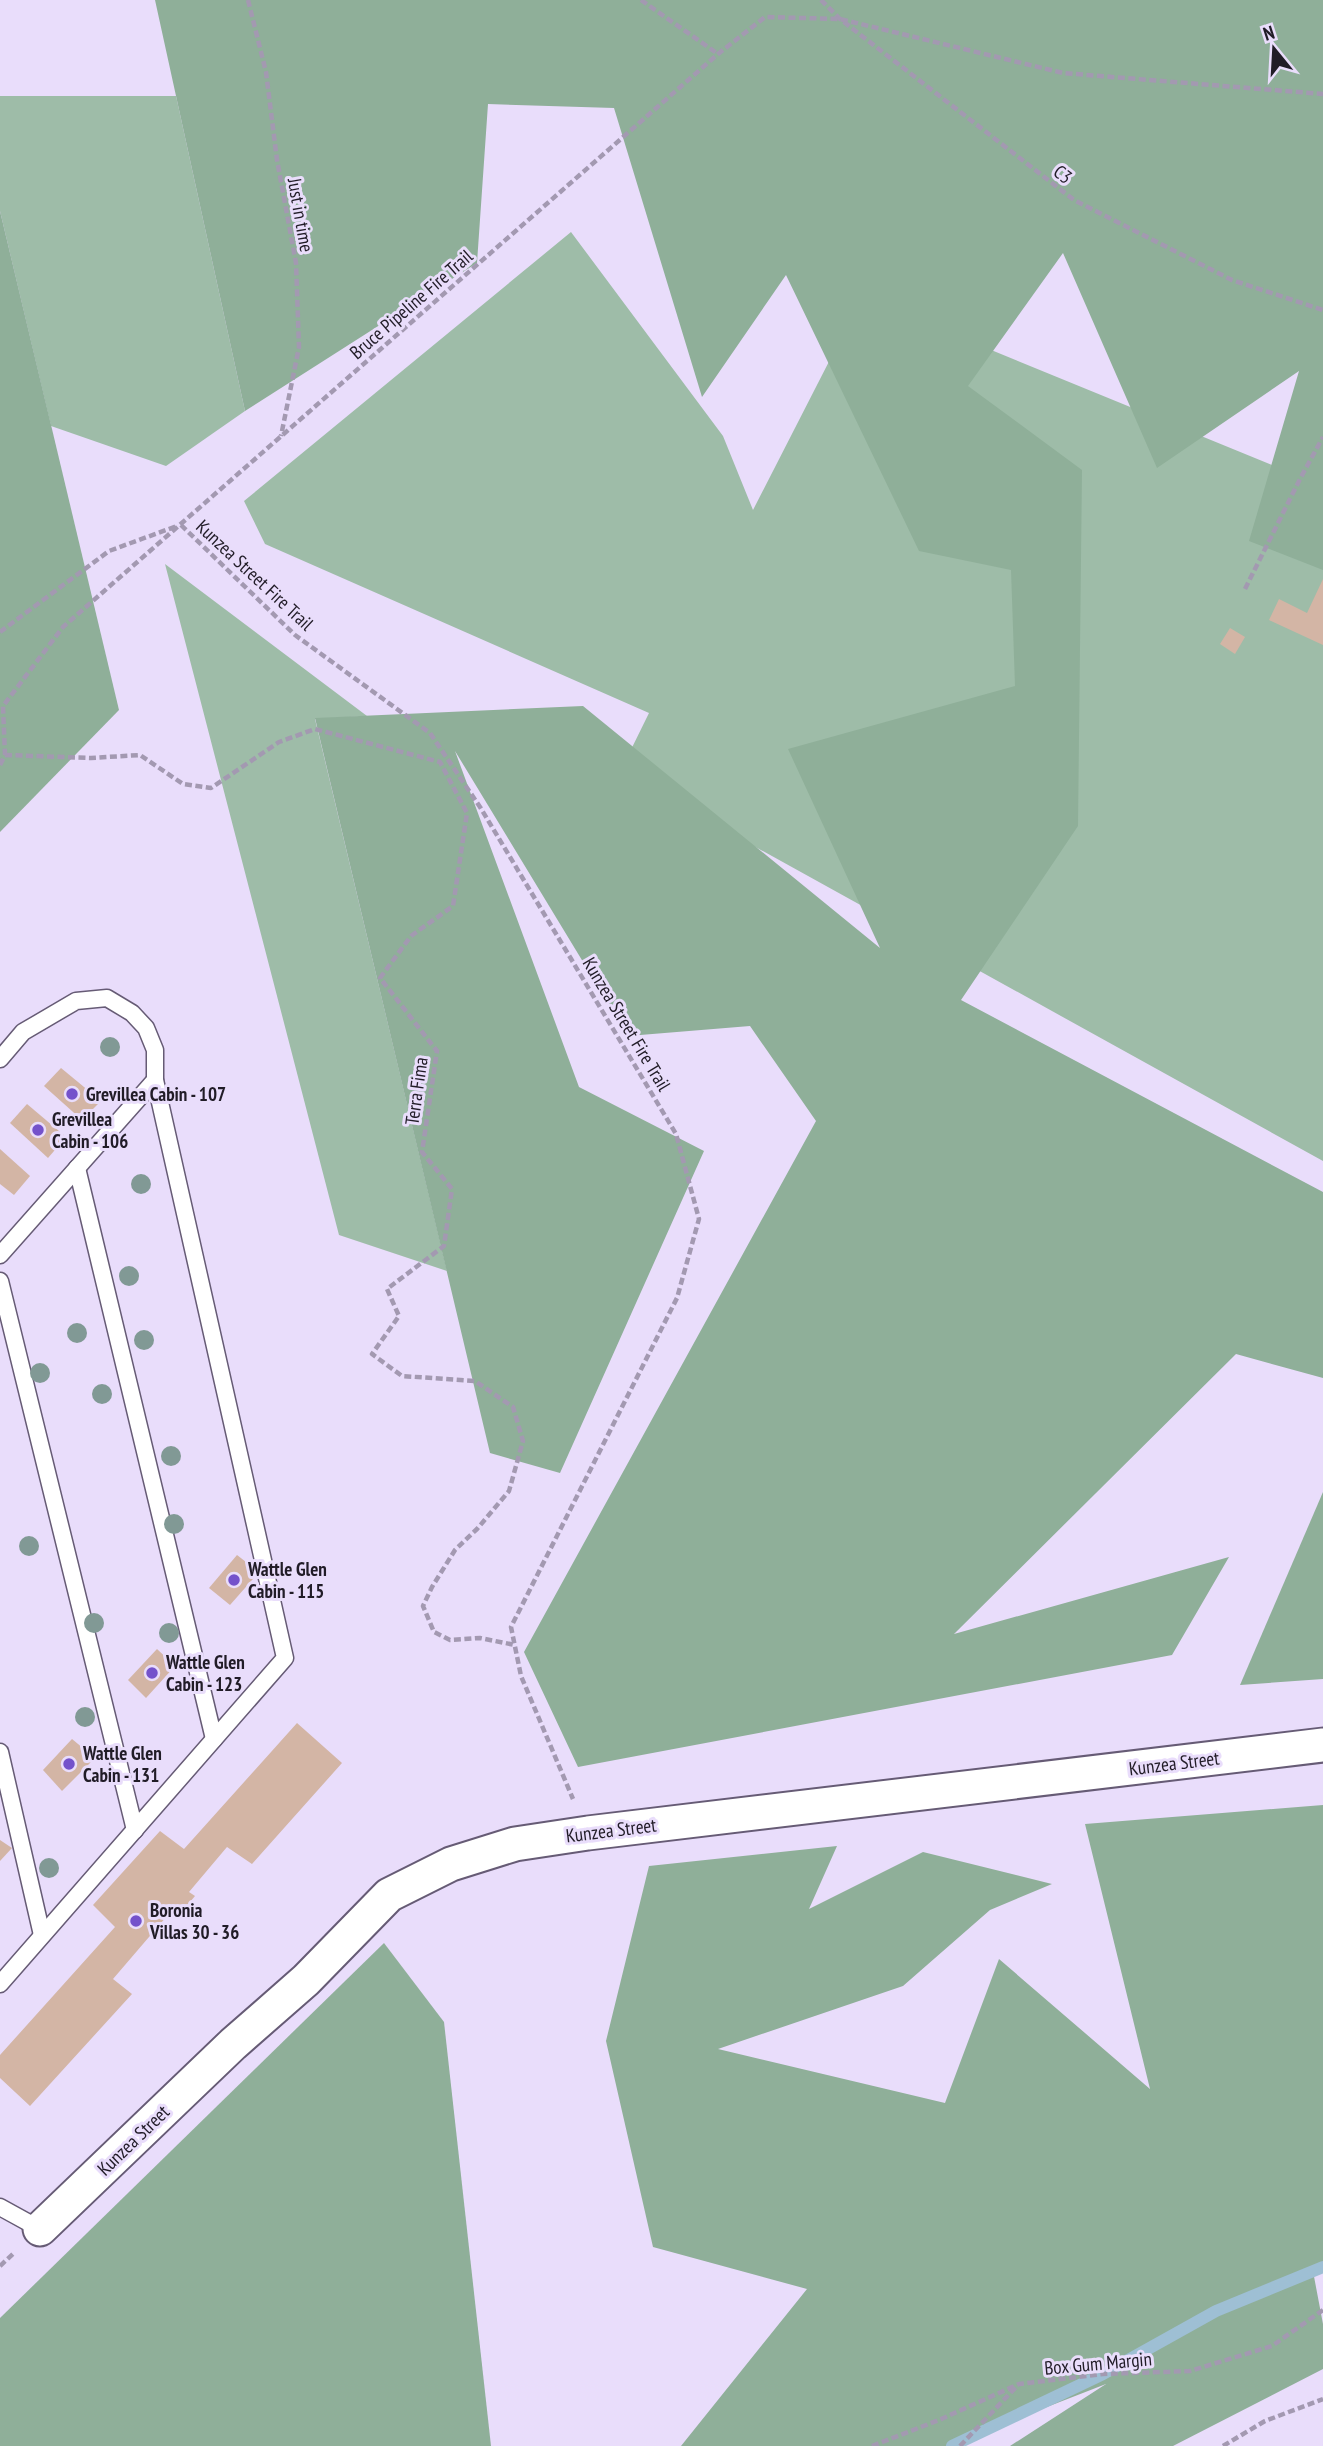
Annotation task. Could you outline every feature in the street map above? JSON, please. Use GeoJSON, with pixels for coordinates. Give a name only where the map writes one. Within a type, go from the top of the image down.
{"type":"FeatureCollection","features":[{"type":"Feature","properties":{"kind":"street","name":"Kunzea Street"},"geometry":{"type":"LineString","coordinates":[[40,2229],[233,2044],[306,1980],[389,1895],[451,1864],[515,1844],[588,1832],[1323,1745]]}},
{"type":"Feature","properties":{"kind":"lane"},"geometry":{"type":"LineString","coordinates":[[0,1059],[23,1032],[76,1001],[107,998],[132,1013],[146,1028],[155,1050],[155,1080],[285,1658],[0,1984]]}},
{"type":"Feature","properties":{"kind":"lane"},"geometry":{"type":"LineString","coordinates":[[0,1255],[155,1080]]}},
{"type":"Feature","properties":{"kind":"lane"},"geometry":{"type":"LineString","coordinates":[[77,1168],[214,1739]]}},
{"type":"Feature","properties":{"kind":"lane"},"geometry":{"type":"LineString","coordinates":[[0,1281],[135,1830]]}},
{"type":"Feature","properties":{"kind":"lane"},"geometry":{"type":"LineString","coordinates":[[0,1752],[42,1935]]}},
{"type":"Feature","properties":{"kind":"lane"},"geometry":{"type":"LineString","coordinates":[[0,2207],[40,2229]]}},
{"type":"Feature","properties":{"kind":"path","name":"Just in time"},"geometry":{"type":"LineString","coordinates":[[248,0],[266,72],[277,160],[296,263],[299,347],[281,437]]}},
{"type":"Feature","properties":{"kind":"path"},"geometry":{"type":"LineString","coordinates":[[641,0],[718,54]]}},
{"type":"Feature","properties":{"kind":"path","name":"C3"},"geometry":{"type":"LineString","coordinates":[[821,0],[840,19],[1074,200],[1232,280],[1323,310]]}},
{"type":"Feature","properties":{"kind":"path","name":"Bruce Pipeline Fire Trail"},"geometry":{"type":"LineString","coordinates":[[0,632],[108,551],[181,525],[718,54],[765,17],[840,19],[1063,73],[1323,94]]}},
{"type":"Feature","properties":{"kind":"path"},"geometry":{"type":"LineString","coordinates":[[1245,589],[1323,438]]}},
{"type":"Feature","properties":{"kind":"path"},"geometry":{"type":"LineString","coordinates":[[0,765],[5,755],[3,706],[63,626],[181,525]]}},
{"type":"Feature","properties":{"kind":"path","name":"Kunzea Street Fire Trail"},"geometry":{"type":"LineString","coordinates":[[181,525],[295,635],[430,733],[480,807],[676,1134],[699,1219],[677,1298],[511,1627],[521,1676],[588,1832]]}},
{"type":"Feature","properties":{"kind":"path","name":"Terra Fima"},"geometry":{"type":"LineString","coordinates":[[5,755],[91,758],[140,755],[183,784],[211,788],[279,742],[315,729],[440,762],[467,813],[453,905],[411,936],[380,978],[437,1051],[422,1152],[452,1189],[444,1246],[387,1289],[399,1316],[372,1354],[402,1376],[475,1381],[513,1407],[523,1441],[509,1491],[455,1550],[423,1606],[434,1632],[450,1640],[480,1638],[515,1645]]}},
{"type":"Feature","properties":{"kind":"path","name":"Box Gum Margin"},"geometry":{"type":"LineString","coordinates":[[872,2446],[1019,2384],[1103,2374],[1190,2371],[1272,2346],[1323,2310]]}},
{"type":"Feature","properties":{"kind":"path"},"geometry":{"type":"LineString","coordinates":[[960,2446],[1019,2384]]}},
{"type":"Feature","properties":{"kind":"path"},"geometry":{"type":"LineString","coordinates":[[1223,2446],[1265,2421],[1323,2399]]}},
{"type":"Feature","properties":{"kind":"green space"},"geometry":{"type":"Polygon","coordinates":[[[155,0],[1323,0],[1323,570],[1249,541],[1299,371],[1157,468],[1063,253],[968,386],[1082,470],[1078,826],[961,1000],[1323,1192],[1323,1378],[1236,1354],[954,1634],[1229,1557],[1172,1655],[578,1767],[524,1652],[816,1121],[750,1026],[628,1036],[455,751],[579,1087],[704,1151],[560,1473],[490,1453],[315,718],[583,706],[880,948],[788,749],[1015,686],[1011,570],[919,551],[786,275],[702,397],[614,108],[488,104],[477,263],[245,411],[155,0]]]}},
{"type":"Feature","properties":{"kind":"green space"},"geometry":{"type":"Polygon","coordinates":[[[0,96],[176,96],[245,411],[166,466],[51,426],[0,211],[0,96]]]}},
{"type":"Feature","properties":{"kind":"green space"},"geometry":{"type":"Polygon","coordinates":[[[0,211],[119,710],[0,832],[0,211]]]}},
{"type":"Feature","properties":{"kind":"green space"},"geometry":{"type":"Polygon","coordinates":[[[571,232],[723,436],[753,510],[862,297],[1323,486],[1323,1161],[620,772],[649,713],[265,544],[244,501],[571,232]]]}},
{"type":"Feature","properties":{"kind":"green space"},"geometry":{"type":"Polygon","coordinates":[[[165,564],[367,716],[315,719],[447,1271],[339,1235],[165,564]]]}},
{"type":"Feature","properties":{"kind":"green space"},"geometry":{"type":"Polygon","coordinates":[[[1323,1492],[1323,1679],[1240,1685],[1323,1492]]]}},
{"type":"Feature","properties":{"kind":"green space"},"geometry":{"type":"Polygon","coordinates":[[[1323,1805],[1323,2263],[1312,2266],[1323,2324],[1323,2369],[1173,2446],[1010,2446],[1106,2384],[946,2446],[681,2446],[807,2289],[653,2247],[606,2041],[649,1866],[837,1846],[809,1909],[923,1852],[1052,1884],[990,1910],[903,1986],[718,2049],[945,2103],[999,1959],[1150,2089],[1085,1824],[1323,1805]]]}},
{"type":"Feature","properties":{"kind":"green space"},"geometry":{"type":"Polygon","coordinates":[[[384,1943],[444,2022],[491,2446],[0,2446],[0,2318],[384,1943]]]}},
{"type":"Feature","properties":{"kind":"building"},"geometry":{"type":"Polygon","coordinates":[[[1323,579],[1323,645],[1269,620],[1279,599],[1307,613],[1323,579]]]}},
{"type":"Feature","properties":{"kind":"building"},"geometry":{"type":"Polygon","coordinates":[[[1230,628],[1245,637],[1235,654],[1220,644],[1230,628]]]}},
{"type":"Feature","properties":{"kind":"building","name":"Grevillea Cabin - 107"},"geometry":{"type":"Polygon","coordinates":[[[61,1068],[101,1101],[82,1120],[44,1086],[61,1068]]]}},
{"type":"Feature","properties":{"kind":"building","name":"Grevillea Cabin - 106"},"geometry":{"type":"Polygon","coordinates":[[[27,1104],[66,1137],[48,1158],[10,1123],[27,1104]]]}},
{"type":"Feature","properties":{"kind":"building"},"geometry":{"type":"Polygon","coordinates":[[[0,1149],[30,1176],[14,1195],[0,1184],[0,1149]]]}},
{"type":"Feature","properties":{"kind":"building","name":"Wattle Glen Cabin - 115"},"geometry":{"type":"Polygon","coordinates":[[[237,1555],[259,1572],[230,1605],[209,1588],[237,1555]]]}},
{"type":"Feature","properties":{"kind":"building","name":"Wattle Glen Cabin - 123"},"geometry":{"type":"Polygon","coordinates":[[[157,1649],[175,1666],[146,1698],[128,1680],[157,1649]]]}},
{"type":"Feature","properties":{"kind":"building","name":"Boronia Villas 30 - 36"},"geometry":{"type":"Polygon","coordinates":[[[297,1723],[342,1763],[252,1864],[227,1847],[189,1892],[195,1896],[179,1915],[173,1909],[113,1979],[132,1994],[30,2106],[0,2078],[0,2055],[115,1927],[93,1905],[160,1831],[184,1849],[297,1723]]]}},
{"type":"Feature","properties":{"kind":"building","name":"Wattle Glen Cabin - 131"},"geometry":{"type":"Polygon","coordinates":[[[72,1739],[95,1758],[62,1791],[43,1770],[72,1739]]]}},
{"type":"Feature","properties":{"kind":"building"},"geometry":{"type":"Polygon","coordinates":[[[0,1840],[12,1848],[0,1861],[0,1840]]]}},
{"type":"Feature","properties":{"kind":"waterway"},"geometry":{"type":"LineString","coordinates":[[952,2446],[1103,2374],[1216,2311],[1323,2267]]}},
{"type":"Feature","properties":{"kind":"place","name":"Grevillea Cabin - 107"},"geometry":{"type":"Point","coordinates":[72,1094]}},
{"type":"Feature","properties":{"kind":"place","name":"Grevillea Cabin - 106"},"geometry":{"type":"Point","coordinates":[38,1130]}},
{"type":"Feature","properties":{"kind":"place","name":"Wattle Glen Cabin - 115"},"geometry":{"type":"Point","coordinates":[234,1580]}},
{"type":"Feature","properties":{"kind":"place","name":"Wattle Glen Cabin - 123"},"geometry":{"type":"Point","coordinates":[152,1673]}},
{"type":"Feature","properties":{"kind":"place","name":"Wattle Glen Cabin - 131"},"geometry":{"type":"Point","coordinates":[69,1764]}},
{"type":"Feature","properties":{"kind":"place","name":"Boronia Villas 30 - 36"},"geometry":{"type":"Point","coordinates":[136,1921]}}]}
